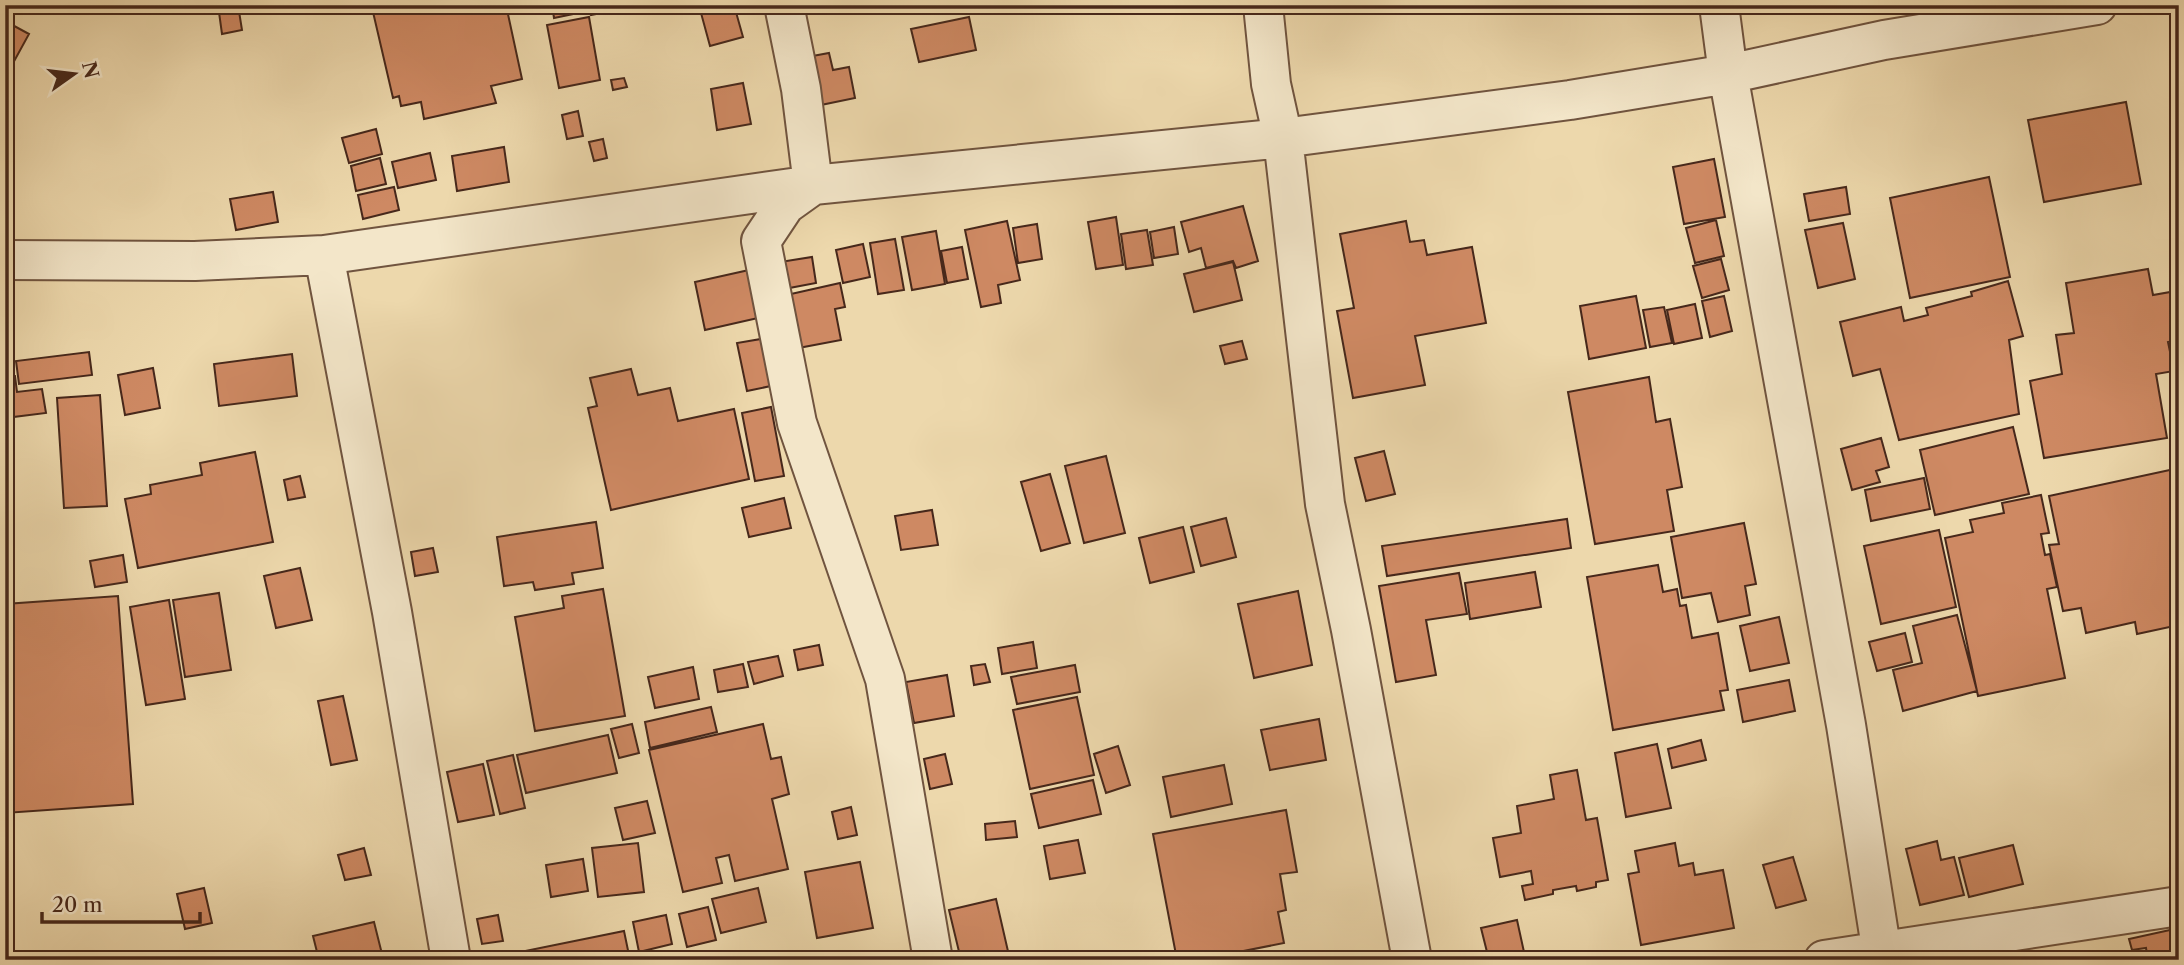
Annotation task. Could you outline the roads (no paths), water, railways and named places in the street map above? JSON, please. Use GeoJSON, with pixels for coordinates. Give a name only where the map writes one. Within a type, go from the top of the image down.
{"type":"FeatureCollection","features":[{"type":"Feature","properties":{"kind":"street"},"geometry":{"type":"LineString","coordinates":[[785,5],[801,89],[813,185]]}},
{"type":"Feature","properties":{"kind":"street"},"geometry":{"type":"LineString","coordinates":[[1262,5],[1271,84],[1283,138],[1325,504],[1412,960]]}},
{"type":"Feature","properties":{"kind":"street"},"geometry":{"type":"LineString","coordinates":[[1719,5],[1728,74],[1846,725],[1882,955]]}},
{"type":"Feature","properties":{"kind":"street"},"geometry":{"type":"LineString","coordinates":[[5,260],[195,261],[324,255],[813,185],[1283,138],[1570,100],[1728,74],[1884,40],[2098,5]]}},
{"type":"Feature","properties":{"kind":"street"},"geometry":{"type":"LineString","coordinates":[[813,185],[785,205],[761,241],[797,423],[886,679],[933,960]]}},
{"type":"Feature","properties":{"kind":"street"},"geometry":{"type":"LineString","coordinates":[[324,255],[392,612],[451,960]]}},
{"type":"Feature","properties":{"kind":"street"},"geometry":{"type":"LineString","coordinates":[[1824,960],[1882,955],[2179,906]]}}]}
